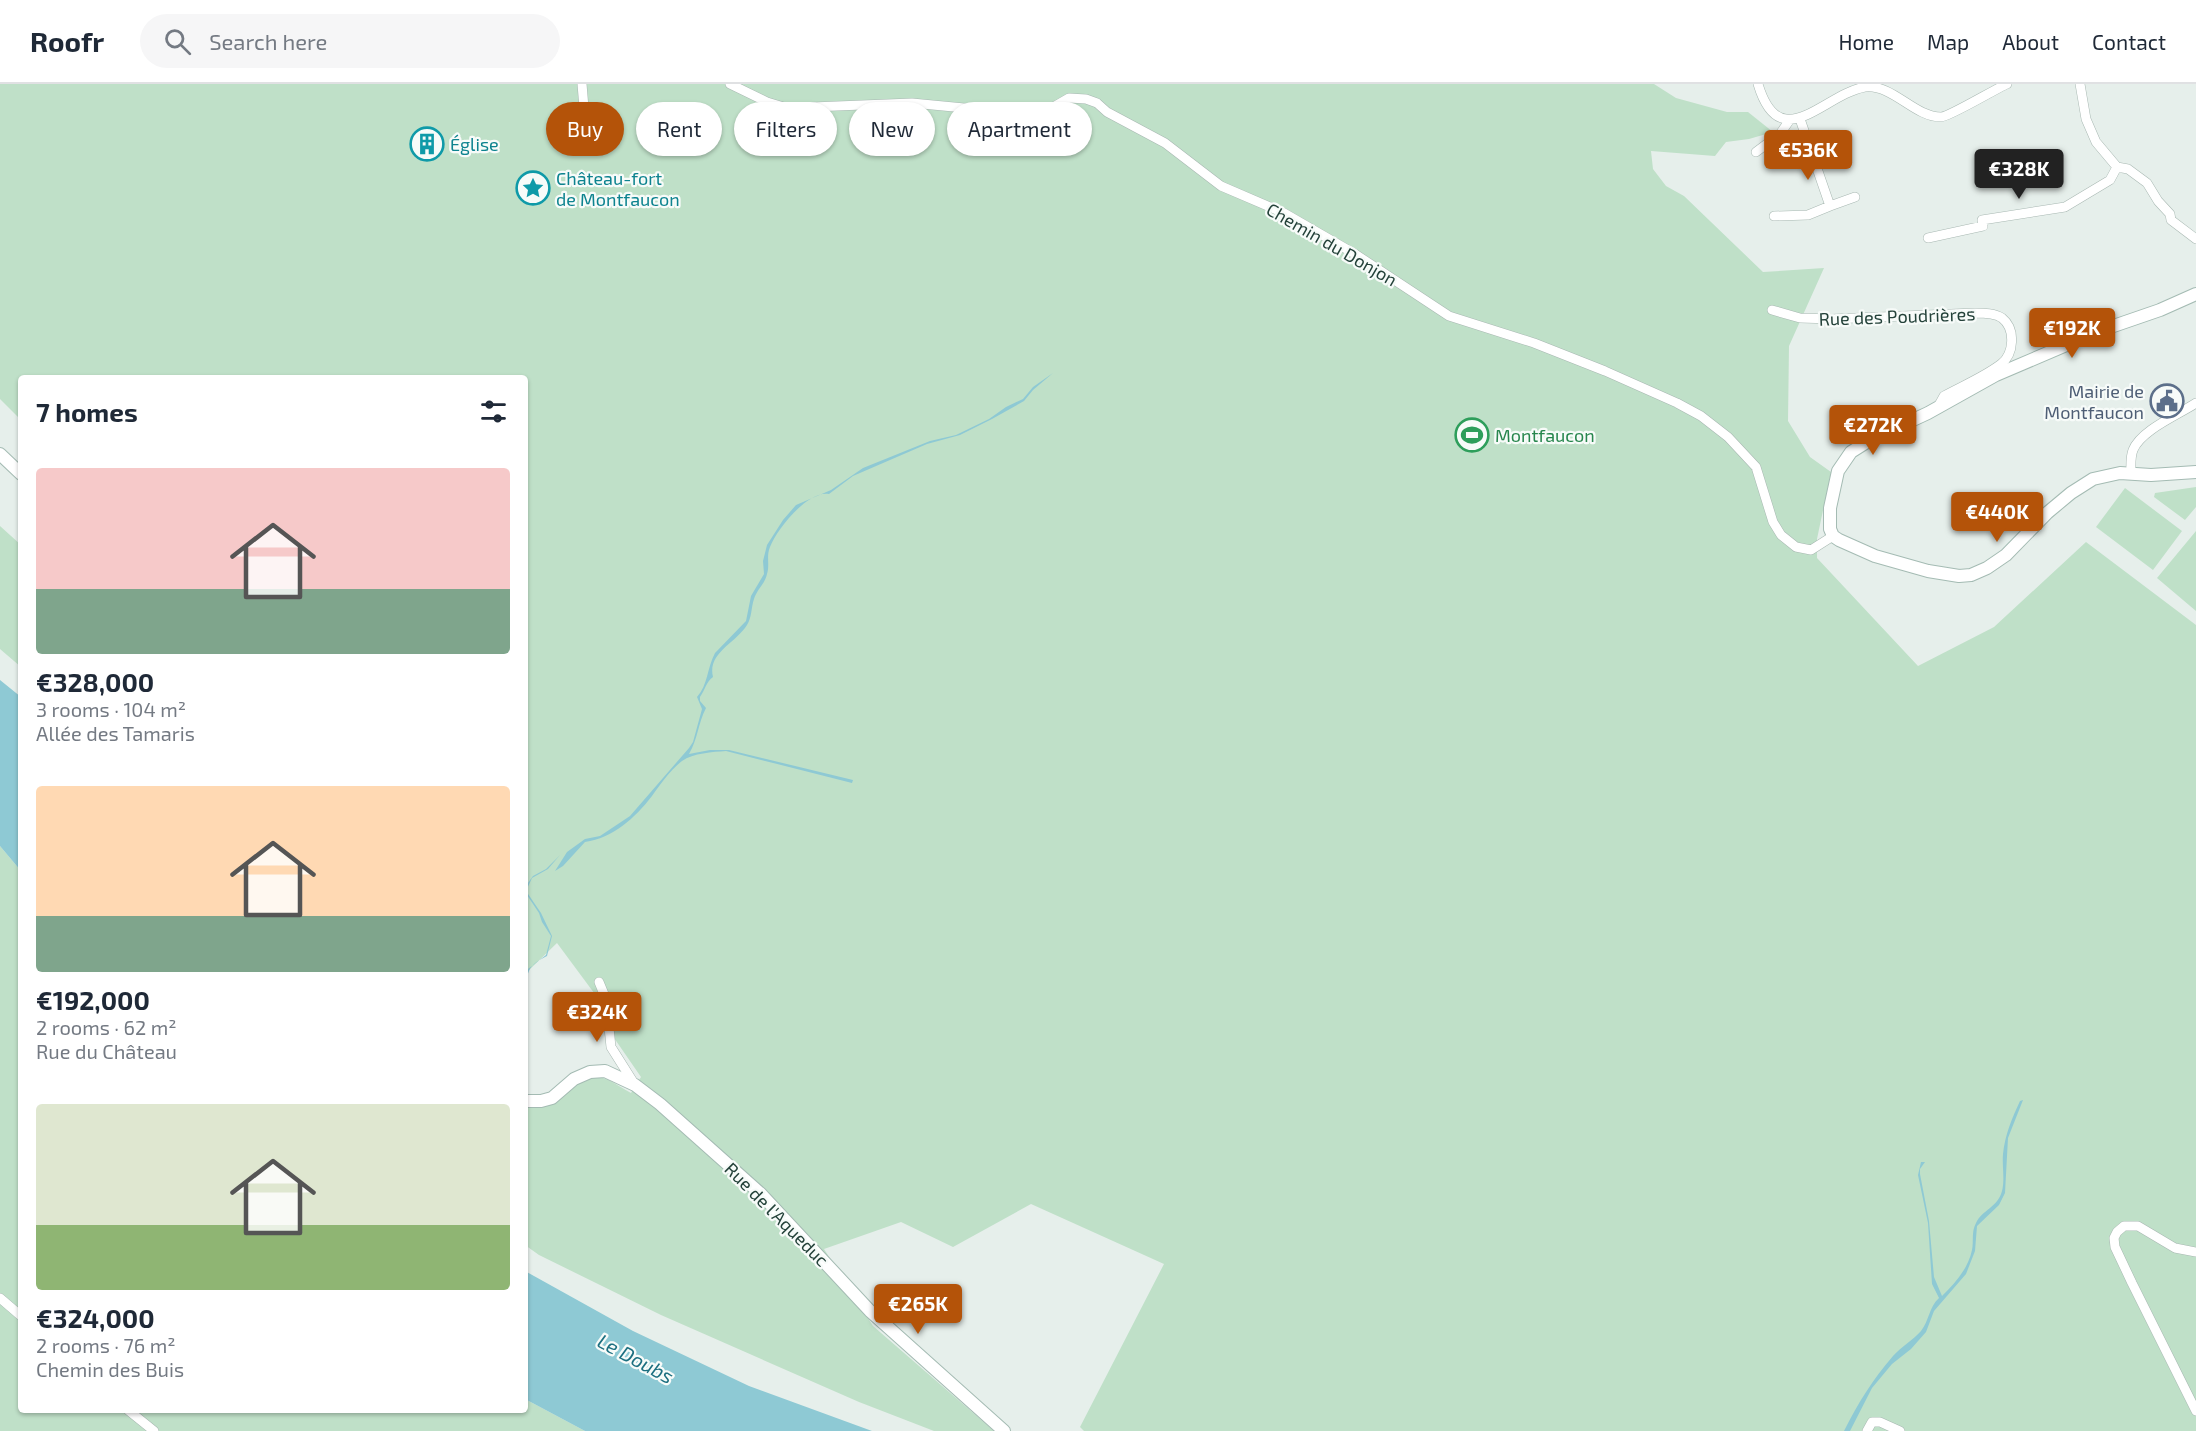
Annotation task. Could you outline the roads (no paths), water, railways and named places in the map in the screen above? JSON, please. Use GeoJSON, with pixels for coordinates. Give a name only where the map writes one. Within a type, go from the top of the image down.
{"type":"FeatureCollection","features":[{"type":"Feature","properties":{"kind":"street"},"geometry":{"type":"LineString","coordinates":[[582,84],[584,102]]}},
{"type":"Feature","properties":{"kind":"street","name":"Chemin du Donjon"},"geometry":{"type":"LineString","coordinates":[[730,84],[766,102],[787,108],[912,104],[1016,113],[1043,113],[1069,98],[1086,99],[1096,103],[1107,112],[1165,143],[1221,186],[1284,213],[1355,254],[1449,315],[1534,343],[1685,407],[1728,437],[1756,467],[1773,522],[1781,535],[1796,547],[1811,550],[1833,536]]}},
{"type":"Feature","properties":{"kind":"street"},"geometry":{"type":"LineString","coordinates":[[1758,84],[1772,112],[1789,121],[1800,119],[1840,97],[1866,87],[1887,91],[1930,115],[1943,117],[2007,84]]}},
{"type":"Feature","properties":{"kind":"street"},"geometry":{"type":"LineString","coordinates":[[2080,84],[2086,119],[2097,142],[2117,167],[2128,169],[2147,183],[2158,201],[2170,214],[2171,220],[2196,239]]}},
{"type":"Feature","properties":{"kind":"street"},"geometry":{"type":"LineString","coordinates":[[1800,119],[1830,206]]}},
{"type":"Feature","properties":{"kind":"street"},"geometry":{"type":"LineString","coordinates":[[1756,152],[1780,134],[1789,121]]}},
{"type":"Feature","properties":{"kind":"street"},"geometry":{"type":"LineString","coordinates":[[1928,238],[1983,226],[1982,220],[2065,207],[2110,180],[2117,167]]}},
{"type":"Feature","properties":{"kind":"street"},"geometry":{"type":"LineString","coordinates":[[1774,216],[1808,215],[1855,197]]}},
{"type":"Feature","properties":{"kind":"street"},"geometry":{"type":"LineString","coordinates":[[2196,294],[2015,366],[1939,405],[1928,413],[1870,440],[1851,452],[1838,471],[1830,508],[1830,529],[1833,536],[1839,540],[1875,556],[1928,571],[1959,576],[1971,575],[1987,568],[2006,555],[2047,513],[2093,478],[2108,474],[2151,475],[2196,472]]}},
{"type":"Feature","properties":{"kind":"street","name":"Rue des Poudrières"},"geometry":{"type":"LineString","coordinates":[[1772,310],[1800,318],[1832,320],[1975,313],[1993,314],[2002,318],[2010,329],[2012,341],[2009,354],[2002,363],[1944,396],[1939,405]]}},
{"type":"Feature","properties":{"kind":"street"},"geometry":{"type":"LineString","coordinates":[[2131,473],[2130,460],[2138,441],[2196,403]]}},
{"type":"Feature","properties":{"kind":"street"},"geometry":{"type":"LineString","coordinates":[[0,454],[18,471]]}},
{"type":"Feature","properties":{"kind":"street"},"geometry":{"type":"LineString","coordinates":[[599,982],[606,999],[611,1047],[635,1085]]}},
{"type":"Feature","properties":{"kind":"street","name":"Rue de l'Aqueduc"},"geometry":{"type":"LineString","coordinates":[[528,1101],[552,1098],[574,1078],[590,1072],[605,1071],[635,1085],[660,1104],[761,1194],[870,1311],[1004,1431]]}},
{"type":"Feature","properties":{"kind":"street"},"geometry":{"type":"LineString","coordinates":[[2196,1252],[2175,1248],[2138,1226],[2124,1226],[2114,1238],[2115,1247],[2132,1283],[2196,1411]]}},
{"type":"Feature","properties":{"kind":"street"},"geometry":{"type":"LineString","coordinates":[[0,1298],[18,1313]]}},
{"type":"Feature","properties":{"kind":"street"},"geometry":{"type":"LineString","coordinates":[[132,1413],[154,1431]]}},
{"type":"Feature","properties":{"kind":"street"},"geometry":{"type":"LineString","coordinates":[[1867,1431],[1872,1422],[1880,1422],[1900,1431]]}},
{"type":"Feature","properties":{"kind":"water"},"geometry":{"type":"Polygon","coordinates":[[[1053,373],[1024,401],[992,419],[960,435],[927,444],[853,476],[829,494],[821,494],[831,490],[863,468],[930,441],[956,435],[989,419],[1023,399],[1033,387],[1053,373]]]}},
{"type":"Feature","properties":{"kind":"water"},"geometry":{"type":"Polygon","coordinates":[[[811,498],[794,512],[774,539],[769,550],[766,578],[755,595],[749,622],[714,661],[713,677],[700,697],[700,701],[706,708],[689,754],[710,750],[729,750],[853,780],[852,783],[726,751],[692,756],[673,769],[645,804],[623,826],[605,836],[585,842],[563,866],[555,871],[567,852],[585,839],[600,836],[630,816],[689,748],[693,742],[702,709],[697,697],[701,692],[715,653],[746,621],[751,596],[764,574],[763,561],[767,545],[796,505],[811,498]]]}},
{"type":"Feature","properties":{"kind":"water"},"geometry":{"type":"Polygon","coordinates":[[[0,680],[18,695],[18,867],[0,846],[0,680]]]}},
{"type":"Feature","properties":{"kind":"water"},"geometry":{"type":"Polygon","coordinates":[[[560,855],[548,869],[532,878],[528,887],[528,883],[533,876],[546,869],[560,855]]]}},
{"type":"Feature","properties":{"kind":"water"},"geometry":{"type":"Polygon","coordinates":[[[528,894],[541,913],[552,936],[547,956],[540,960],[546,955],[551,936],[528,894]]]}},
{"type":"Feature","properties":{"kind":"water"},"geometry":{"type":"Polygon","coordinates":[[[2023,1100],[2008,1138],[2005,1193],[1999,1205],[1977,1226],[1975,1251],[1966,1274],[1934,1311],[1926,1332],[1911,1349],[1892,1364],[1872,1388],[1850,1431],[1844,1431],[1872,1382],[1893,1356],[1921,1331],[1939,1298],[1932,1284],[1928,1223],[1918,1175],[1921,1162],[1925,1162],[1920,1169],[1920,1174],[1929,1221],[1934,1277],[1942,1296],[1956,1281],[1967,1263],[1972,1250],[1976,1223],[2000,1196],[2003,1187],[2005,1140],[2017,1107],[2023,1100]]]}},
{"type":"Feature","properties":{"kind":"water","name":"Le Doubs"},"geometry":{"type":"Polygon","coordinates":[[[528,1273],[633,1331],[749,1386],[872,1431],[585,1431],[528,1401],[528,1273]]]}},
{"type":"Feature","properties":{"kind":"place","name":"Église"},"geometry":{"type":"Point","coordinates":[427,144]}},
{"type":"Feature","properties":{"kind":"place","name":"Château-fort de Montfaucon"},"geometry":{"type":"Point","coordinates":[533,188]}},
{"type":"Feature","properties":{"kind":"place","name":"Mairie de Montfaucon"},"geometry":{"type":"Point","coordinates":[2167,401]}},
{"type":"Feature","properties":{"kind":"place","name":"Montfaucon"},"geometry":{"type":"Point","coordinates":[1472,435]}}]}
